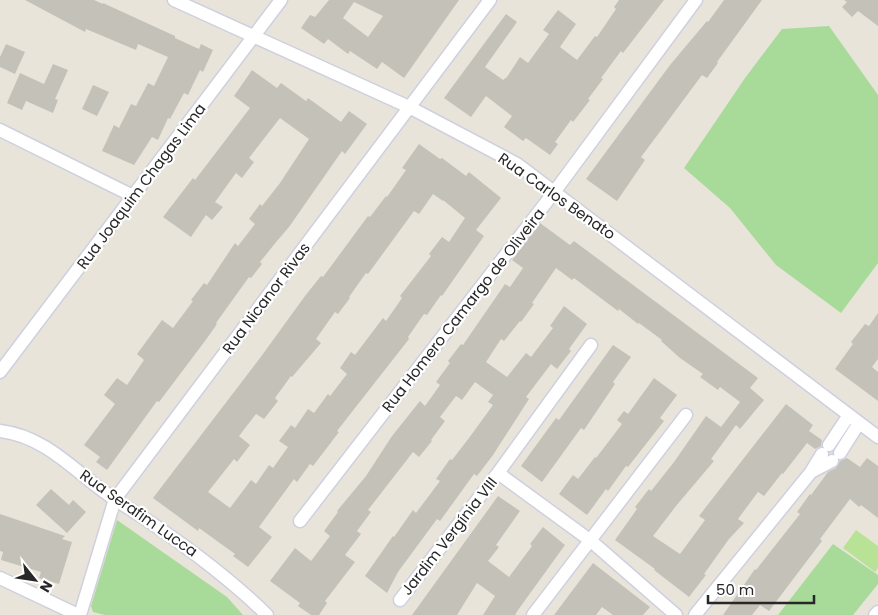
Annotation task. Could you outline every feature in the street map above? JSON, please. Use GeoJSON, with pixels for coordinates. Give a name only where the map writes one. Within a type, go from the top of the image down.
{"type":"FeatureCollection","features":[{"type":"Feature","properties":{"kind":"street","name":"Rua Carlos Benato"},"geometry":{"type":"LineString","coordinates":[[174,0],[409,107],[517,164],[878,437]]}},
{"type":"Feature","properties":{"kind":"street","name":"Rua Joaquim Chagas Lima"},"geometry":{"type":"LineString","coordinates":[[0,372],[281,0]]}},
{"type":"Feature","properties":{"kind":"street","name":"Rua Nicanor Rivas"},"geometry":{"type":"LineString","coordinates":[[79,615],[115,499],[490,0]]}},
{"type":"Feature","properties":{"kind":"street","name":"Rua Homero Camargo de Oliveira"},"geometry":{"type":"LineString","coordinates":[[300,521],[554,191],[696,0]]}},
{"type":"Feature","properties":{"kind":"street"},"geometry":{"type":"LineString","coordinates":[[0,130],[133,196]]}},
{"type":"Feature","properties":{"kind":"street","name":"Jardim Vergínia VIII"},"geometry":{"type":"LineString","coordinates":[[400,600],[498,473],[591,345]]}},
{"type":"Feature","properties":{"kind":"street"},"geometry":{"type":"LineString","coordinates":[[533,615],[686,415]]}},
{"type":"Feature","properties":{"kind":"street"},"geometry":{"type":"LineString","coordinates":[[696,615],[811,472],[831,453],[854,419]]}},
{"type":"Feature","properties":{"kind":"street","name":"Rua Serafim Lucca"},"geometry":{"type":"LineString","coordinates":[[0,431],[19,434],[48,447],[115,499],[134,510],[206,561],[245,593],[267,615]]}},
{"type":"Feature","properties":{"kind":"street","name":"Jardim Vergínia VIII"},"geometry":{"type":"LineString","coordinates":[[498,473],[591,541],[676,615]]}},
{"type":"Feature","properties":{"kind":"street"},"geometry":{"type":"LineString","coordinates":[[0,578],[79,615]]}},
{"type":"Feature","properties":{"kind":"green space"},"geometry":{"type":"Polygon","coordinates":[[[829,26],[878,95],[878,263],[841,313],[776,265],[730,208],[684,168],[745,78],[782,29],[829,26]]]}},
{"type":"Feature","properties":{"kind":"green space"},"geometry":{"type":"Polygon","coordinates":[[[117,520],[227,597],[243,615],[105,615],[93,612],[91,606],[117,520]]]}},
{"type":"Feature","properties":{"kind":"green space"},"geometry":{"type":"Polygon","coordinates":[[[856,530],[878,546],[878,568],[875,572],[843,548],[856,530]]]}},
{"type":"Feature","properties":{"kind":"green space"},"geometry":{"type":"Polygon","coordinates":[[[833,544],[878,575],[878,584],[853,615],[778,615],[833,544]]]}},
{"type":"Feature","properties":{"kind":"building"},"geometry":{"type":"Polygon","coordinates":[[[25,0],[94,0],[175,36],[175,38],[199,49],[201,44],[213,50],[203,72],[200,70],[188,95],[184,93],[170,119],[168,118],[158,140],[152,137],[134,165],[102,151],[114,125],[119,128],[131,104],[136,106],[148,83],[154,86],[168,57],[138,44],[136,50],[86,29],[85,32],[25,0]]]}},
{"type":"Feature","properties":{"kind":"building"},"geometry":{"type":"Polygon","coordinates":[[[329,0],[459,0],[404,78],[382,62],[377,69],[350,51],[348,54],[328,39],[324,44],[301,28],[310,15],[315,17],[329,0]],[[354,2],[343,18],[368,37],[383,16],[354,2]]]}},
{"type":"Feature","properties":{"kind":"building"},"geometry":{"type":"Polygon","coordinates":[[[619,0],[664,0],[601,78],[603,79],[588,99],[590,100],[573,122],[571,120],[555,142],[558,144],[550,155],[526,138],[523,141],[504,127],[512,116],[486,96],[471,117],[444,98],[506,14],[517,22],[485,67],[503,80],[520,57],[528,63],[549,34],[543,30],[558,10],[576,24],[560,47],[577,60],[595,36],[597,37],[616,9],[614,7],[619,0]]]}},
{"type":"Feature","properties":{"kind":"building"},"geometry":{"type":"Polygon","coordinates":[[[724,0],[762,0],[707,78],[702,75],[641,157],[645,160],[617,201],[586,179],[670,65],[708,22],[724,0]]]}},
{"type":"Feature","properties":{"kind":"building"},"geometry":{"type":"Polygon","coordinates":[[[844,0],[878,0],[878,26],[858,11],[852,17],[842,7],[847,2],[844,0]]]}},
{"type":"Feature","properties":{"kind":"building"},"geometry":{"type":"Polygon","coordinates":[[[6,44],[25,52],[15,74],[0,67],[0,57],[6,44]]]}},
{"type":"Feature","properties":{"kind":"building"},"geometry":{"type":"Polygon","coordinates":[[[53,64],[68,70],[55,99],[58,100],[53,113],[26,101],[22,110],[7,103],[20,73],[44,84],[53,64]]]}},
{"type":"Feature","properties":{"kind":"building"},"geometry":{"type":"Polygon","coordinates":[[[252,70],[277,88],[281,83],[306,101],[308,98],[341,122],[349,111],[367,124],[345,154],[342,151],[289,227],[260,262],[262,264],[251,278],[249,277],[205,341],[159,402],[157,401],[107,470],[96,462],[100,457],[84,445],[115,404],[104,395],[117,378],[127,385],[144,360],[137,354],[162,320],[173,328],[204,283],[207,285],[235,243],[238,246],[255,224],[249,219],[280,183],[309,139],[280,118],[249,158],[254,162],[242,178],[236,173],[215,202],[223,207],[212,220],[206,215],[191,237],[163,217],[193,178],[195,180],[250,108],[234,96],[252,70]]]}},
{"type":"Feature","properties":{"kind":"building"},"geometry":{"type":"Polygon","coordinates":[[[93,85],[109,92],[97,116],[82,109],[93,85]]]}},
{"type":"Feature","properties":{"kind":"building"},"geometry":{"type":"Polygon","coordinates":[[[419,144],[466,176],[469,172],[501,198],[476,230],[484,236],[442,296],[427,315],[424,314],[408,337],[409,339],[337,431],[339,432],[313,466],[310,464],[297,482],[294,479],[259,527],[272,537],[248,567],[233,556],[235,554],[199,528],[198,531],[153,498],[305,296],[321,276],[323,277],[368,216],[370,217],[387,197],[406,170],[402,168],[419,144]],[[433,194],[419,214],[414,211],[368,274],[366,273],[338,314],[335,312],[316,339],[321,343],[291,376],[275,398],[278,401],[264,419],[256,414],[239,436],[250,445],[237,462],[234,459],[208,492],[230,508],[251,480],[256,484],[269,465],[273,468],[288,447],[279,441],[291,425],[295,428],[308,409],[314,413],[328,394],[330,396],[347,374],[340,368],[351,352],[355,355],[383,318],[386,321],[402,298],[400,296],[431,256],[429,254],[442,237],[449,242],[465,218],[433,194]]]}},
{"type":"Feature","properties":{"kind":"building"},"geometry":{"type":"Polygon","coordinates":[[[540,223],[570,245],[574,241],[758,378],[750,388],[764,400],[740,429],[736,425],[711,459],[714,461],[653,536],[680,554],[705,520],[699,516],[786,404],[813,425],[809,431],[822,440],[821,446],[815,449],[807,443],[764,496],[758,492],[738,519],[744,523],[729,539],[704,574],[706,575],[689,597],[615,540],[637,509],[635,507],[649,489],[651,491],[674,462],[706,416],[721,427],[740,402],[720,387],[718,390],[700,377],[703,374],[680,358],[662,340],[639,323],[619,309],[618,311],[574,278],[572,280],[556,268],[521,322],[504,341],[501,339],[486,362],[507,377],[526,353],[531,357],[553,328],[550,326],[564,306],[587,324],[569,349],[571,351],[557,369],[551,364],[526,397],[529,399],[493,455],[477,476],[474,474],[440,521],[437,519],[398,572],[387,593],[365,576],[413,510],[416,513],[440,481],[436,479],[493,405],[488,402],[493,395],[475,382],[462,400],[456,396],[440,417],[445,421],[432,441],[419,457],[413,452],[368,510],[371,512],[357,531],[361,534],[345,555],[355,562],[325,601],[327,603],[319,615],[311,615],[298,606],[300,603],[270,581],[295,548],[311,561],[330,536],[324,531],[337,511],[366,476],[392,436],[420,401],[425,406],[440,385],[436,382],[450,363],[448,361],[461,344],[463,345],[505,284],[510,287],[523,268],[512,260],[540,223]]]}},
{"type":"Feature","properties":{"kind":"building"},"geometry":{"type":"Polygon","coordinates":[[[878,313],[878,359],[872,367],[878,372],[878,401],[835,369],[853,344],[851,342],[865,324],[869,326],[878,313]]]}},
{"type":"Feature","properties":{"kind":"building"},"geometry":{"type":"Polygon","coordinates":[[[613,345],[631,357],[613,382],[615,384],[584,430],[581,428],[542,482],[521,466],[556,418],[559,420],[613,345]]]}},
{"type":"Feature","properties":{"kind":"building"},"geometry":{"type":"Polygon","coordinates":[[[654,378],[677,395],[660,418],[664,421],[628,467],[626,466],[608,491],[606,489],[587,515],[559,494],[573,475],[578,479],[596,458],[622,424],[617,420],[624,411],[628,414],[654,378]]]}},
{"type":"Feature","properties":{"kind":"building"},"geometry":{"type":"Polygon","coordinates":[[[847,458],[860,467],[867,458],[878,466],[878,518],[861,505],[859,507],[850,499],[820,539],[822,541],[769,611],[760,605],[752,615],[723,615],[755,569],[800,514],[797,512],[810,494],[828,472],[836,468],[840,461],[847,458]]]}},
{"type":"Feature","properties":{"kind":"building"},"geometry":{"type":"Polygon","coordinates":[[[51,489],[69,505],[73,500],[86,512],[67,533],[36,505],[51,489]]]}},
{"type":"Feature","properties":{"kind":"building"},"geometry":{"type":"Polygon","coordinates":[[[498,496],[520,511],[496,545],[499,547],[488,561],[509,577],[532,546],[530,544],[543,527],[565,545],[515,615],[483,615],[495,596],[477,583],[457,615],[412,615],[498,496]]]}},
{"type":"Feature","properties":{"kind":"building"},"geometry":{"type":"Polygon","coordinates":[[[0,514],[65,536],[62,539],[72,542],[59,584],[39,578],[41,572],[1,560],[3,552],[0,551],[0,514]]]}},
{"type":"Feature","properties":{"kind":"building"},"geometry":{"type":"Polygon","coordinates":[[[593,563],[650,607],[643,615],[613,615],[602,607],[596,615],[554,615],[593,563]]]}}]}
